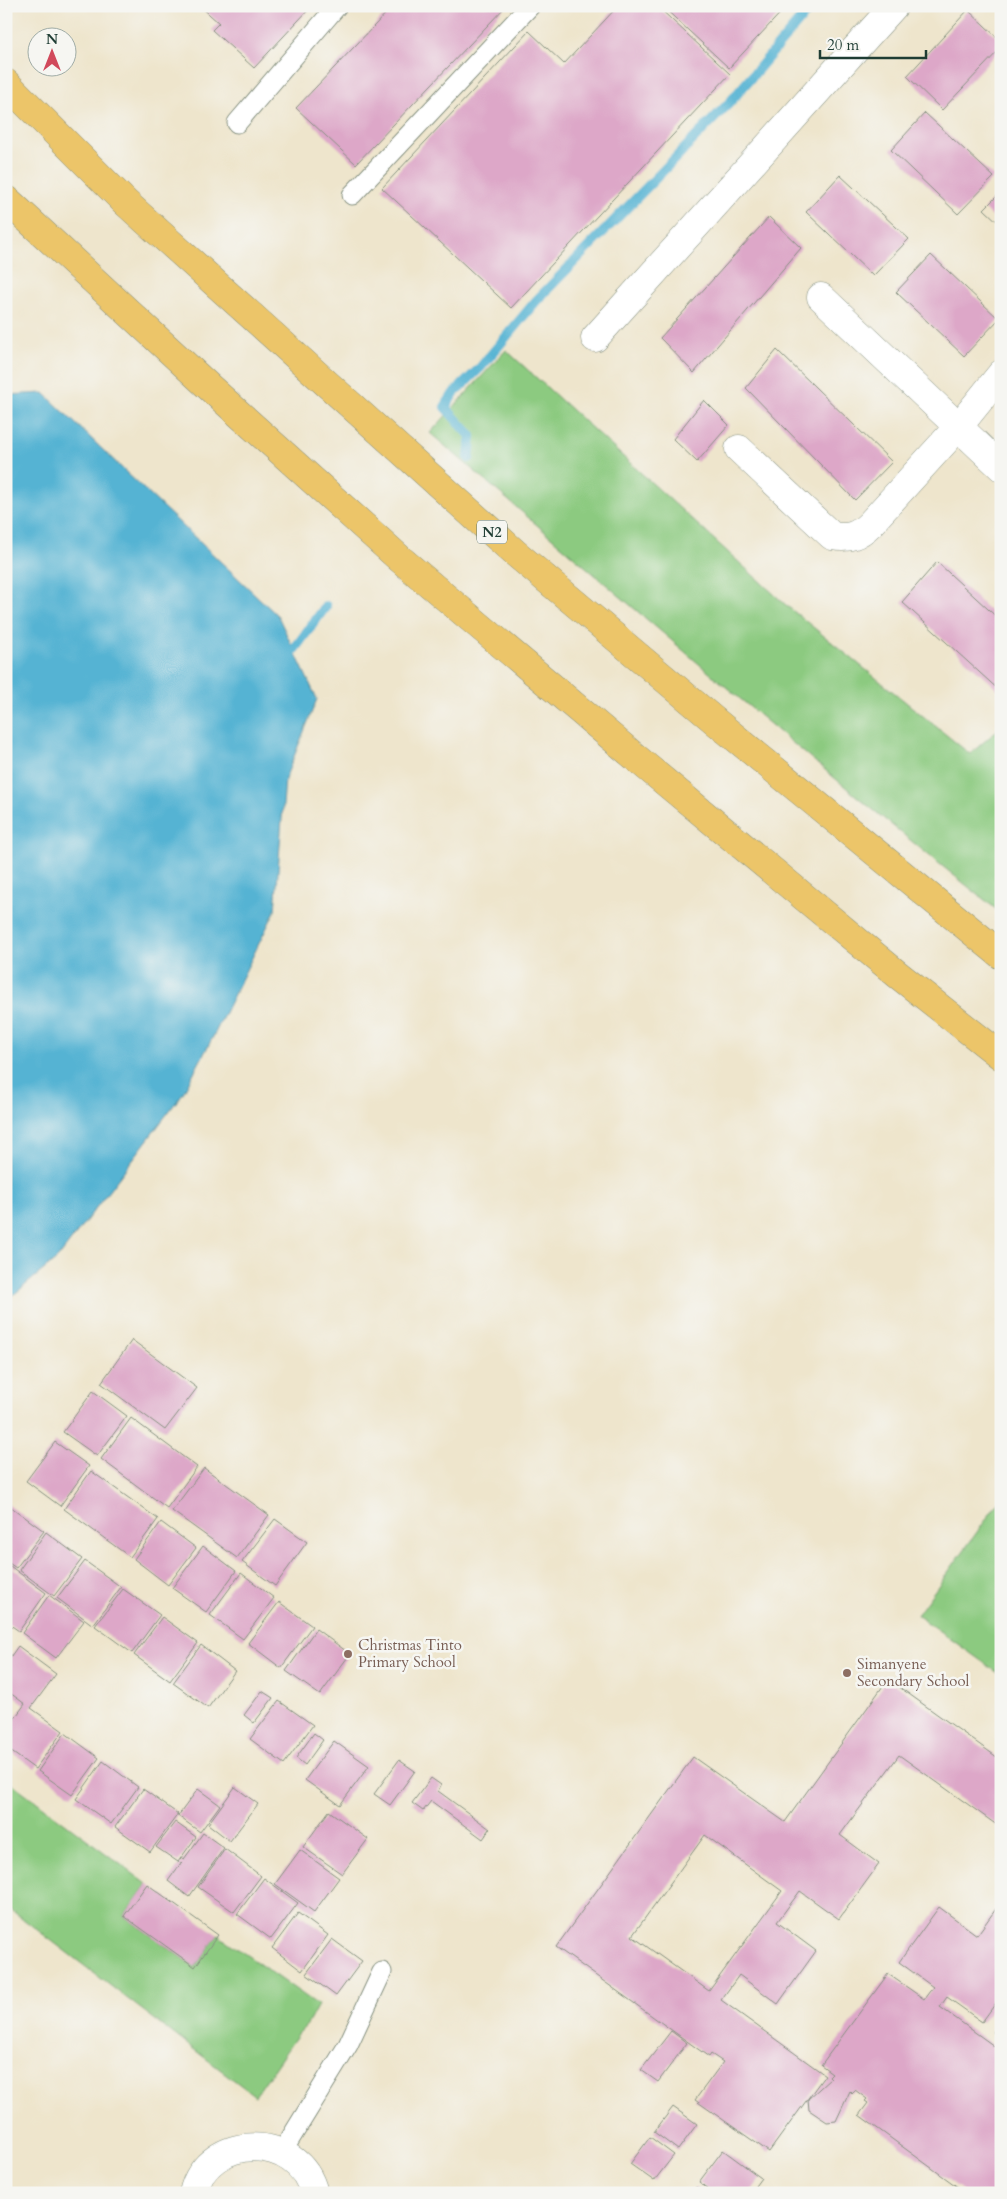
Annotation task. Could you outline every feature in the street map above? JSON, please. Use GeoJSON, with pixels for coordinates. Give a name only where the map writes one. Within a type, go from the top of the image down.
{"type":"FeatureCollection","features":[{"type":"Feature","properties":{"kind":"highway","name":"N2"},"geometry":{"type":"LineString","coordinates":[[6,83],[125,202],[514,552],[721,726],[1001,955]]}},
{"type":"Feature","properties":{"kind":"highway"},"geometry":{"type":"LineString","coordinates":[[6,199],[208,386],[399,558],[661,779],[897,974],[1001,1056]]}},
{"type":"Feature","properties":{"kind":"street"},"geometry":{"type":"LineString","coordinates":[[595,338],[894,6]]}},
{"type":"Feature","properties":{"kind":"street"},"geometry":{"type":"LineString","coordinates":[[821,297],[1001,467]]}},
{"type":"Feature","properties":{"kind":"street"},"geometry":{"type":"LineString","coordinates":[[739,449],[832,536],[850,537],[862,533],[959,426],[1001,374]]}},
{"type":"Feature","properties":{"kind":"street"},"geometry":{"type":"LineString","coordinates":[[193,2193],[195,2184],[205,2168],[221,2155],[239,2147],[261,2146],[282,2152],[300,2165],[312,2184],[314,2193]]}},
{"type":"Feature","properties":{"kind":"lane"},"geometry":{"type":"LineString","coordinates":[[237,122],[337,6]]}},
{"type":"Feature","properties":{"kind":"lane"},"geometry":{"type":"LineString","coordinates":[[352,196],[530,6]]}},
{"type":"Feature","properties":{"kind":"lane"},"geometry":{"type":"LineString","coordinates":[[282,2152],[348,2045],[382,1972]]}},
{"type":"Feature","properties":{"kind":"green space"},"geometry":{"type":"Polygon","coordinates":[[[506,350],[787,606],[970,754],[1001,727],[1001,913],[784,736],[430,433],[506,350]]]}},
{"type":"Feature","properties":{"kind":"green space"},"geometry":{"type":"Polygon","coordinates":[[[1001,1499],[1001,1675],[917,1615],[1001,1499]]]}},
{"type":"Feature","properties":{"kind":"green space"},"geometry":{"type":"Polygon","coordinates":[[[6,1779],[147,1884],[124,1916],[195,1967],[218,1935],[318,2005],[307,2025],[298,2034],[255,2096],[6,1906],[6,1779]]]}},
{"type":"Feature","properties":{"kind":"water"},"geometry":{"type":"Polygon","coordinates":[[[44,393],[278,616],[317,699],[285,779],[275,911],[214,1035],[183,1093],[58,1258],[6,1301],[6,395],[44,393]]]}},
{"type":"Feature","properties":{"kind":"building"},"geometry":{"type":"Polygon","coordinates":[[[200,6],[312,6],[254,68],[212,30],[219,23],[200,6]]]}},
{"type":"Feature","properties":{"kind":"building"},"geometry":{"type":"Polygon","coordinates":[[[393,6],[506,6],[356,164],[296,108],[393,6]]]}},
{"type":"Feature","properties":{"kind":"building"},"geometry":{"type":"Polygon","coordinates":[[[618,6],[657,6],[730,74],[511,308],[382,188],[529,31],[564,64],[618,6]]]}},
{"type":"Feature","properties":{"kind":"building"},"geometry":{"type":"Polygon","coordinates":[[[662,6],[787,6],[729,68],[662,6]]]}},
{"type":"Feature","properties":{"kind":"building"},"geometry":{"type":"Polygon","coordinates":[[[968,10],[1001,41],[1001,48],[942,110],[907,76],[968,10]]]}},
{"type":"Feature","properties":{"kind":"building"},"geometry":{"type":"Polygon","coordinates":[[[925,113],[994,177],[958,214],[891,150],[925,113]]]}},
{"type":"Feature","properties":{"kind":"building"},"geometry":{"type":"Polygon","coordinates":[[[840,175],[909,239],[873,276],[806,212],[840,175]]]}},
{"type":"Feature","properties":{"kind":"building"},"geometry":{"type":"Polygon","coordinates":[[[1001,192],[1001,225],[984,209],[1001,192]]]}},
{"type":"Feature","properties":{"kind":"building"},"geometry":{"type":"Polygon","coordinates":[[[769,217],[801,248],[694,373],[660,338],[769,217]]]}},
{"type":"Feature","properties":{"kind":"building"},"geometry":{"type":"Polygon","coordinates":[[[931,255],[999,319],[964,356],[896,292],[931,255]]]}},
{"type":"Feature","properties":{"kind":"building"},"geometry":{"type":"Polygon","coordinates":[[[777,350],[892,462],[855,500],[746,388],[777,350]]]}},
{"type":"Feature","properties":{"kind":"building"},"geometry":{"type":"Polygon","coordinates":[[[704,400],[729,425],[697,462],[673,439],[704,400]]]}},
{"type":"Feature","properties":{"kind":"building"},"geometry":{"type":"Polygon","coordinates":[[[937,562],[1001,621],[1001,692],[902,602],[937,562]]]}},
{"type":"Feature","properties":{"kind":"building"},"geometry":{"type":"Polygon","coordinates":[[[132,1340],[197,1388],[165,1430],[101,1383],[132,1340]]]}},
{"type":"Feature","properties":{"kind":"building"},"geometry":{"type":"Polygon","coordinates":[[[93,1391],[127,1416],[97,1456],[63,1432],[93,1391]]]}},
{"type":"Feature","properties":{"kind":"building"},"geometry":{"type":"Polygon","coordinates":[[[131,1418],[197,1467],[167,1508],[101,1459],[131,1418]]]}},
{"type":"Feature","properties":{"kind":"building"},"geometry":{"type":"Polygon","coordinates":[[[55,1442],[89,1466],[60,1506],[26,1481],[55,1442]]]}},
{"type":"Feature","properties":{"kind":"building"},"geometry":{"type":"Polygon","coordinates":[[[204,1468],[269,1515],[237,1558],[172,1511],[204,1468]]]}},
{"type":"Feature","properties":{"kind":"building"},"geometry":{"type":"Polygon","coordinates":[[[91,1471],[158,1519],[130,1557],[64,1509],[91,1471]]]}},
{"type":"Feature","properties":{"kind":"building"},"geometry":{"type":"Polygon","coordinates":[[[7,1504],[44,1531],[16,1568],[6,1561],[7,1504]]]}},
{"type":"Feature","properties":{"kind":"building"},"geometry":{"type":"Polygon","coordinates":[[[275,1519],[307,1542],[275,1586],[242,1562],[275,1519]]]}},
{"type":"Feature","properties":{"kind":"building"},"geometry":{"type":"Polygon","coordinates":[[[161,1522],[196,1548],[168,1585],[134,1559],[161,1522]]]}},
{"type":"Feature","properties":{"kind":"building"},"geometry":{"type":"Polygon","coordinates":[[[46,1532],[82,1559],[54,1596],[19,1570],[46,1532]]]}},
{"type":"Feature","properties":{"kind":"building"},"geometry":{"type":"Polygon","coordinates":[[[203,1546],[236,1571],[206,1612],[172,1588],[203,1546]]]}},
{"type":"Feature","properties":{"kind":"building"},"geometry":{"type":"Polygon","coordinates":[[[85,1561],[121,1587],[93,1625],[57,1598],[85,1561]]]}},
{"type":"Feature","properties":{"kind":"building"},"geometry":{"type":"Polygon","coordinates":[[[10,1566],[46,1593],[19,1631],[6,1622],[6,1571],[10,1566]]]}},
{"type":"Feature","properties":{"kind":"building"},"geometry":{"type":"Polygon","coordinates":[[[241,1573],[274,1598],[243,1639],[210,1615],[241,1573]]]}},
{"type":"Feature","properties":{"kind":"building"},"geometry":{"type":"Polygon","coordinates":[[[123,1589],[160,1615],[132,1653],[95,1626],[123,1589]]]}},
{"type":"Feature","properties":{"kind":"building"},"geometry":{"type":"Polygon","coordinates":[[[49,1595],[84,1621],[56,1658],[22,1633],[49,1595]]]}},
{"type":"Feature","properties":{"kind":"building"},"geometry":{"type":"Polygon","coordinates":[[[279,1602],[312,1626],[281,1668],[248,1643],[279,1602]]]}},
{"type":"Feature","properties":{"kind":"building"},"geometry":{"type":"Polygon","coordinates":[[[162,1617],[198,1643],[170,1681],[134,1655],[162,1617]]]}},
{"type":"Feature","properties":{"kind":"building"},"geometry":{"type":"Polygon","coordinates":[[[316,1629],[350,1654],[320,1695],[286,1671],[316,1629]]]}},
{"type":"Feature","properties":{"kind":"building"},"geometry":{"type":"Polygon","coordinates":[[[201,1645],[235,1671],[208,1708],[173,1683],[201,1645]]]}},
{"type":"Feature","properties":{"kind":"building"},"geometry":{"type":"Polygon","coordinates":[[[18,1646],[56,1674],[31,1708],[63,1731],[35,1769],[6,1748],[6,1730],[25,1704],[6,1690],[6,1663],[18,1646]]]}},
{"type":"Feature","properties":{"kind":"building"},"geometry":{"type":"Polygon","coordinates":[[[888,1679],[1001,1760],[1001,1828],[899,1755],[840,1835],[879,1864],[839,1919],[800,1891],[777,1922],[816,1951],[778,2004],[739,1975],[721,2000],[825,2075],[769,2152],[695,2100],[723,2062],[711,2054],[709,2057],[556,1947],[693,1757],[785,1822],[888,1679]],[[705,1835],[632,1936],[709,1991],[782,1891],[705,1835]]]}},
{"type":"Feature","properties":{"kind":"building"},"geometry":{"type":"Polygon","coordinates":[[[262,1691],[273,1698],[254,1723],[244,1715],[262,1691]]]}},
{"type":"Feature","properties":{"kind":"building"},"geometry":{"type":"Polygon","coordinates":[[[279,1701],[313,1725],[284,1764],[250,1739],[279,1701]]]}},
{"type":"Feature","properties":{"kind":"building"},"geometry":{"type":"Polygon","coordinates":[[[65,1733],[99,1758],[72,1795],[38,1771],[65,1733]]]}},
{"type":"Feature","properties":{"kind":"building"},"geometry":{"type":"Polygon","coordinates":[[[314,1733],[323,1740],[305,1765],[296,1758],[314,1733]]]}},
{"type":"Feature","properties":{"kind":"building"},"geometry":{"type":"Polygon","coordinates":[[[334,1741],[369,1766],[340,1805],[305,1780],[334,1741]]]}},
{"type":"Feature","properties":{"kind":"building"},"geometry":{"type":"Polygon","coordinates":[[[399,1760],[415,1771],[390,1805],[374,1794],[399,1760]]]}},
{"type":"Feature","properties":{"kind":"building"},"geometry":{"type":"Polygon","coordinates":[[[103,1761],[138,1787],[111,1824],[76,1799],[103,1761]]]}},
{"type":"Feature","properties":{"kind":"building"},"geometry":{"type":"Polygon","coordinates":[[[431,1778],[441,1785],[438,1791],[490,1829],[483,1839],[431,1801],[423,1811],[412,1803],[431,1778]]]}},
{"type":"Feature","properties":{"kind":"building"},"geometry":{"type":"Polygon","coordinates":[[[235,1787],[258,1804],[230,1841],[208,1824],[235,1787]]]}},
{"type":"Feature","properties":{"kind":"building"},"geometry":{"type":"Polygon","coordinates":[[[143,1789],[178,1814],[150,1852],[115,1827],[143,1789]]]}},
{"type":"Feature","properties":{"kind":"building"},"geometry":{"type":"Polygon","coordinates":[[[198,1789],[220,1805],[200,1832],[178,1816],[198,1789]]]}},
{"type":"Feature","properties":{"kind":"building"},"geometry":{"type":"Polygon","coordinates":[[[329,1811],[368,1839],[342,1874],[303,1847],[329,1811]]]}},
{"type":"Feature","properties":{"kind":"building"},"geometry":{"type":"Polygon","coordinates":[[[175,1822],[196,1837],[178,1862],[156,1847],[175,1822]]]}},
{"type":"Feature","properties":{"kind":"building"},"geometry":{"type":"Polygon","coordinates":[[[203,1833],[224,1848],[189,1897],[168,1881],[203,1833]]]}},
{"type":"Feature","properties":{"kind":"building"},"geometry":{"type":"Polygon","coordinates":[[[225,1849],[261,1876],[234,1912],[198,1887],[225,1849]]]}},
{"type":"Feature","properties":{"kind":"building"},"geometry":{"type":"Polygon","coordinates":[[[300,1850],[339,1878],[314,1912],[275,1884],[300,1850]]]}},
{"type":"Feature","properties":{"kind":"building"},"geometry":{"type":"Polygon","coordinates":[[[264,1878],[298,1903],[271,1939],[237,1914],[264,1878]]]}},
{"type":"Feature","properties":{"kind":"building"},"geometry":{"type":"Polygon","coordinates":[[[147,1884],[218,1935],[195,1967],[124,1916],[147,1884]]]}},
{"type":"Feature","properties":{"kind":"building"},"geometry":{"type":"Polygon","coordinates":[[[1001,1902],[1001,1996],[982,2022],[947,1997],[940,2007],[1001,2051],[1001,2193],[966,2193],[859,2115],[868,2103],[865,2101],[867,2099],[855,2090],[852,2093],[850,2091],[836,2121],[827,2122],[809,2110],[808,2099],[831,2078],[829,2076],[832,2073],[821,2065],[888,1974],[924,1999],[933,1987],[899,1962],[939,1907],[977,1935],[1001,1902]]]}},
{"type":"Feature","properties":{"kind":"building"},"geometry":{"type":"Polygon","coordinates":[[[298,1913],[328,1935],[302,1971],[272,1948],[298,1913]]]}},
{"type":"Feature","properties":{"kind":"building"},"geometry":{"type":"Polygon","coordinates":[[[332,1939],[362,1961],[336,1996],[306,1974],[332,1939]]]}},
{"type":"Feature","properties":{"kind":"building"},"geometry":{"type":"Polygon","coordinates":[[[1001,2021],[1001,2038],[993,2032],[1001,2021]]]}},
{"type":"Feature","properties":{"kind":"building"},"geometry":{"type":"Polygon","coordinates":[[[671,2031],[687,2043],[658,2082],[641,2070],[671,2031]]]}},
{"type":"Feature","properties":{"kind":"building"},"geometry":{"type":"Polygon","coordinates":[[[673,2107],[697,2124],[678,2150],[654,2132],[673,2107]]]}},
{"type":"Feature","properties":{"kind":"building"},"geometry":{"type":"Polygon","coordinates":[[[650,2137],[674,2155],[654,2181],[630,2164],[650,2137]]]}},
{"type":"Feature","properties":{"kind":"building"},"geometry":{"type":"Polygon","coordinates":[[[723,2150],[761,2178],[750,2193],[713,2193],[699,2182],[723,2150]]]}},
{"type":"Feature","properties":{"kind":"building"},"geometry":{"type":"Polygon","coordinates":[[[696,2187],[704,2193],[692,2193],[696,2187]]]}},
{"type":"Feature","properties":{"kind":"waterway"},"geometry":{"type":"LineString","coordinates":[[469,458],[471,436],[445,407],[454,393],[480,368],[536,301],[731,101],[812,6]]}},
{"type":"Feature","properties":{"kind":"waterway"},"geometry":{"type":"LineString","coordinates":[[287,659],[326,606]]}},
{"type":"Feature","properties":{"kind":"place","name":"Christmas Tinto Primary School"},"geometry":{"type":"Point","coordinates":[348,1654]}},
{"type":"Feature","properties":{"kind":"place","name":"Simanyene Secondary School"},"geometry":{"type":"Point","coordinates":[847,1673]}}]}
